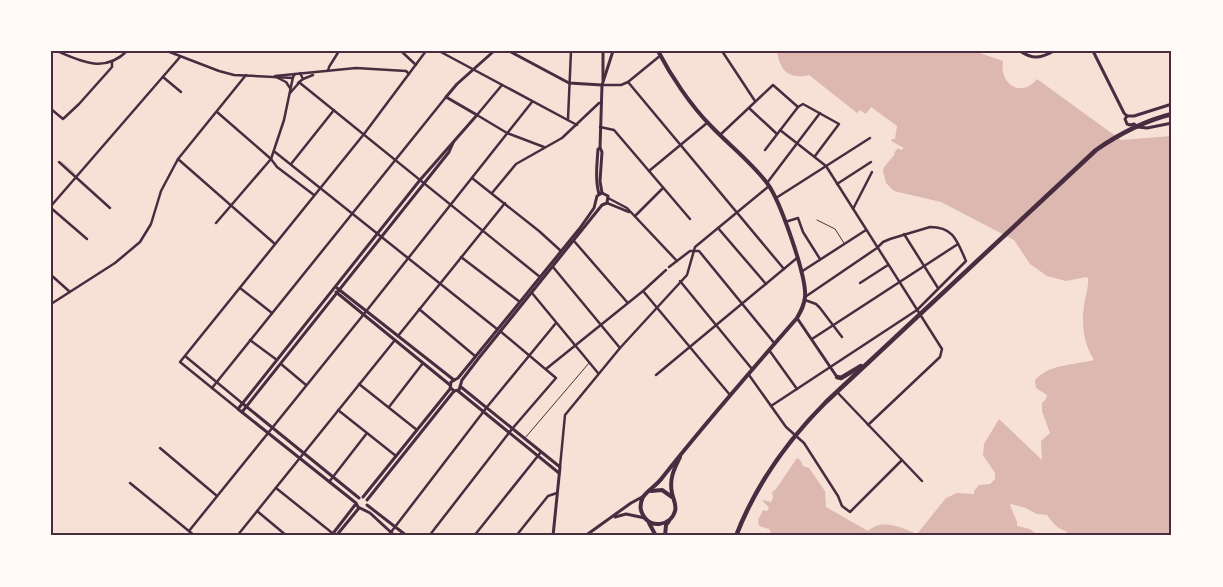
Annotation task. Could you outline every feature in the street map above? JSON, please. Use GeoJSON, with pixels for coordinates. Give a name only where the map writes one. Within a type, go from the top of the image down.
{"type":"FeatureCollection","features":[{"type":"Feature","properties":{"kind":"main road"},"geometry":{"type":"LineString","coordinates":[[656,536],[641,510],[640,505],[644,496],[659,482],[775,344],[803,308],[805,298],[797,258],[776,198],[768,184],[707,123],[659,53]]}},
{"type":"Feature","properties":{"kind":"main road"},"geometry":{"type":"LineString","coordinates":[[736,536],[761,483],[800,429],[837,392],[1096,150],[1128,130],[1172,114]]}},
{"type":"Feature","properties":{"kind":"main road"},"geometry":{"type":"LineString","coordinates":[[837,376],[841,378],[869,362]]}},
{"type":"Feature","properties":{"kind":"main road"},"geometry":{"type":"LineString","coordinates":[[665,536],[666,525],[675,512],[671,485],[672,474],[680,457]]}},
{"type":"Feature","properties":{"kind":"main road"},"geometry":{"type":"LineString","coordinates":[[649,492],[662,490],[673,498]]}},
{"type":"Feature","properties":{"kind":"main road"},"geometry":{"type":"LineString","coordinates":[[646,520],[659,524],[670,520]]}},
{"type":"Feature","properties":{"kind":"street"},"geometry":{"type":"LineString","coordinates":[[57,51],[90,63],[112,62],[128,51]]}},
{"type":"Feature","properties":{"kind":"street"},"geometry":{"type":"LineString","coordinates":[[167,51],[234,75],[275,76],[301,81]]}},
{"type":"Feature","properties":{"kind":"street"},"geometry":{"type":"LineString","coordinates":[[328,71],[339,51]]}},
{"type":"Feature","properties":{"kind":"street"},"geometry":{"type":"LineString","coordinates":[[401,51],[416,65]]}},
{"type":"Feature","properties":{"kind":"street"},"geometry":{"type":"LineString","coordinates":[[396,536],[390,534],[356,503],[180,362],[364,134],[426,51]]}},
{"type":"Feature","properties":{"kind":"street"},"geometry":{"type":"LineString","coordinates":[[440,51],[577,125]]}},
{"type":"Feature","properties":{"kind":"street"},"geometry":{"type":"LineString","coordinates":[[212,388],[446,97],[473,69],[494,51]]}},
{"type":"Feature","properties":{"kind":"street"},"geometry":{"type":"LineString","coordinates":[[509,51],[569,83],[602,85],[621,85],[628,82],[659,53]]}},
{"type":"Feature","properties":{"kind":"street"},"geometry":{"type":"LineString","coordinates":[[568,120],[571,51]]}},
{"type":"Feature","properties":{"kind":"street"},"geometry":{"type":"LineString","coordinates":[[334,535],[356,503],[363,498],[461,385],[520,302],[591,212],[600,193],[602,152],[600,148],[600,128],[604,51]]}},
{"type":"Feature","properties":{"kind":"street"},"geometry":{"type":"LineString","coordinates":[[602,85],[613,51]]}},
{"type":"Feature","properties":{"kind":"street"},"geometry":{"type":"LineString","coordinates":[[722,51],[755,101]]}},
{"type":"Feature","properties":{"kind":"street"},"geometry":{"type":"LineString","coordinates":[[1020,51],[1035,58],[1054,51]]}},
{"type":"Feature","properties":{"kind":"street"},"geometry":{"type":"LineString","coordinates":[[1093,51],[1127,116]]}},
{"type":"Feature","properties":{"kind":"street"},"geometry":{"type":"LineString","coordinates":[[88,239],[51,207],[180,57]]}},
{"type":"Feature","properties":{"kind":"street"},"geometry":{"type":"LineString","coordinates":[[51,110],[63,119],[112,67],[112,62]]}},
{"type":"Feature","properties":{"kind":"street"},"geometry":{"type":"LineString","coordinates":[[603,65],[609,65]]}},
{"type":"Feature","properties":{"kind":"street"},"geometry":{"type":"LineString","coordinates":[[275,76],[356,68],[406,72],[409,74]]}},
{"type":"Feature","properties":{"kind":"street"},"geometry":{"type":"LineString","coordinates":[[290,94],[301,81],[318,72]]}},
{"type":"Feature","properties":{"kind":"street"},"geometry":{"type":"LineString","coordinates":[[216,223],[271,159],[290,94],[290,88],[297,73]]}},
{"type":"Feature","properties":{"kind":"street"},"geometry":{"type":"LineString","coordinates":[[297,73],[302,76],[301,81],[306,88],[541,277]]}},
{"type":"Feature","properties":{"kind":"street"},"geometry":{"type":"LineString","coordinates":[[51,304],[115,263],[140,242],[151,224],[161,191],[178,159],[246,75]]}},
{"type":"Feature","properties":{"kind":"street"},"geometry":{"type":"LineString","coordinates":[[275,76],[286,82],[290,88]]}},
{"type":"Feature","properties":{"kind":"street"},"geometry":{"type":"LineString","coordinates":[[163,77],[181,92]]}},
{"type":"Feature","properties":{"kind":"street"},"geometry":{"type":"LineString","coordinates":[[628,82],[784,269]]}},
{"type":"Feature","properties":{"kind":"street"},"geometry":{"type":"LineString","coordinates":[[238,409],[422,181],[449,152],[454,141],[502,85]]}},
{"type":"Feature","properties":{"kind":"street"},"geometry":{"type":"LineString","coordinates":[[720,136],[772,85],[798,107]]}},
{"type":"Feature","properties":{"kind":"street"},"geometry":{"type":"LineString","coordinates":[[446,97],[507,133],[545,148]]}},
{"type":"Feature","properties":{"kind":"street"},"geometry":{"type":"LineString","coordinates":[[189,531],[532,102]]}},
{"type":"Feature","properties":{"kind":"street"},"geometry":{"type":"LineString","coordinates":[[492,193],[516,164],[562,138],[601,103]]}},
{"type":"Feature","properties":{"kind":"street"},"geometry":{"type":"LineString","coordinates":[[765,150],[798,107],[803,104],[839,124],[815,156]]}},
{"type":"Feature","properties":{"kind":"street"},"geometry":{"type":"LineString","coordinates":[[1127,116],[1134,116],[1172,104]]}},
{"type":"Feature","properties":{"kind":"street"},"geometry":{"type":"LineString","coordinates":[[748,108],[777,134]]}},
{"type":"Feature","properties":{"kind":"street"},"geometry":{"type":"LineString","coordinates":[[291,164],[334,110]]}},
{"type":"Feature","properties":{"kind":"street"},"geometry":{"type":"LineString","coordinates":[[216,112],[271,159],[277,167],[314,195]]}},
{"type":"Feature","properties":{"kind":"street"},"geometry":{"type":"LineString","coordinates":[[553,536],[564,415],[598,373],[687,275],[695,247],[768,184],[820,113]]}},
{"type":"Feature","properties":{"kind":"street"},"geometry":{"type":"LineString","coordinates":[[1127,116],[1125,119],[1126,123],[1134,124],[1138,127],[1147,128],[1172,123]]}},
{"type":"Feature","properties":{"kind":"street"},"geometry":{"type":"LineString","coordinates":[[1134,116],[1136,121],[1134,124]]}},
{"type":"Feature","properties":{"kind":"street"},"geometry":{"type":"LineString","coordinates":[[649,171],[707,123]]}},
{"type":"Feature","properties":{"kind":"street"},"geometry":{"type":"LineString","coordinates":[[600,128],[614,130],[690,219]]}},
{"type":"Feature","properties":{"kind":"street"},"geometry":{"type":"LineString","coordinates":[[780,130],[826,166],[941,348],[942,354],[868,425]]}},
{"type":"Feature","properties":{"kind":"street"},"geometry":{"type":"LineString","coordinates":[[776,198],[870,138]]}},
{"type":"Feature","properties":{"kind":"street"},"geometry":{"type":"LineString","coordinates":[[274,152],[408,257],[556,378],[512,429],[429,536]]}},
{"type":"Feature","properties":{"kind":"street"},"geometry":{"type":"LineString","coordinates":[[178,159],[275,244]]}},
{"type":"Feature","properties":{"kind":"street"},"geometry":{"type":"LineString","coordinates":[[59,162],[110,208]]}},
{"type":"Feature","properties":{"kind":"street"},"geometry":{"type":"LineString","coordinates":[[836,184],[871,162]]}},
{"type":"Feature","properties":{"kind":"street"},"geometry":{"type":"LineString","coordinates":[[853,209],[872,172]]}},
{"type":"Feature","properties":{"kind":"street"},"geometry":{"type":"LineString","coordinates":[[472,178],[561,251]]}},
{"type":"Feature","properties":{"kind":"street"},"geometry":{"type":"LineString","coordinates":[[635,216],[663,188]]}},
{"type":"Feature","properties":{"kind":"street"},"geometry":{"type":"LineString","coordinates":[[600,193],[607,194],[608,198],[631,212],[677,261]]}},
{"type":"Feature","properties":{"kind":"street"},"geometry":{"type":"LineString","coordinates":[[607,203],[608,198]]}},
{"type":"Feature","properties":{"kind":"street"},"geometry":{"type":"LineString","coordinates":[[596,200],[602,205]]}},
{"type":"Feature","properties":{"kind":"street"},"geometry":{"type":"LineString","coordinates":[[363,498],[450,386],[532,293],[602,205],[607,203],[631,212]]}},
{"type":"Feature","properties":{"kind":"street"},"geometry":{"type":"LineString","coordinates":[[238,535],[505,204]]}},
{"type":"Feature","properties":{"kind":"street"},"geometry":{"type":"LineString","coordinates":[[785,222],[798,218],[803,232],[820,259]]}},
{"type":"Feature","properties":{"kind":"street"},"geometry":{"type":"LineString","coordinates":[[771,406],[917,310],[966,261],[952,233],[938,227],[930,227],[883,242],[805,298],[816,304],[842,337]]}},
{"type":"Feature","properties":{"kind":"street"},"geometry":{"type":"LineString","coordinates":[[718,228],[766,284]]}},
{"type":"Feature","properties":{"kind":"street"},"geometry":{"type":"LineString","coordinates":[[801,272],[866,230]]}},
{"type":"Feature","properties":{"kind":"street"},"geometry":{"type":"LineString","coordinates":[[904,234],[938,288]]}},
{"type":"Feature","properties":{"kind":"street"},"geometry":{"type":"LineString","coordinates":[[574,241],[627,302]]}},
{"type":"Feature","properties":{"kind":"street"},"geometry":{"type":"LineString","coordinates":[[812,339],[958,244]]}},
{"type":"Feature","properties":{"kind":"street"},"geometry":{"type":"LineString","coordinates":[[546,369],[574,344],[643,291],[667,268],[690,250],[699,251],[775,344]]}},
{"type":"Feature","properties":{"kind":"street"},"geometry":{"type":"LineString","coordinates":[[461,257],[520,302]]}},
{"type":"Feature","properties":{"kind":"street"},"geometry":{"type":"LineString","coordinates":[[656,375],[797,258]]}},
{"type":"Feature","properties":{"kind":"street"},"geometry":{"type":"LineString","coordinates":[[860,283],[888,265]]}},
{"type":"Feature","properties":{"kind":"street"},"geometry":{"type":"LineString","coordinates":[[553,267],[620,348]]}},
{"type":"Feature","properties":{"kind":"street"},"geometry":{"type":"LineString","coordinates":[[51,275],[70,292]]}},
{"type":"Feature","properties":{"kind":"street"},"geometry":{"type":"LineString","coordinates":[[680,281],[753,370]]}},
{"type":"Feature","properties":{"kind":"street"},"geometry":{"type":"LineString","coordinates":[[240,288],[272,313]]}},
{"type":"Feature","properties":{"kind":"street"},"geometry":{"type":"LineString","coordinates":[[336,289],[396,338],[456,391],[560,473]]}},
{"type":"Feature","properties":{"kind":"street"},"geometry":{"type":"LineString","coordinates":[[242,412],[336,289]]}},
{"type":"Feature","properties":{"kind":"street"},"geometry":{"type":"LineString","coordinates":[[643,291],[730,396]]}},
{"type":"Feature","properties":{"kind":"street"},"geometry":{"type":"LineString","coordinates":[[532,293],[598,373]]}},
{"type":"Feature","properties":{"kind":"street"},"geometry":{"type":"LineString","coordinates":[[419,309],[475,356]]}},
{"type":"Feature","properties":{"kind":"street"},"geometry":{"type":"LineString","coordinates":[[796,318],[837,376]]}},
{"type":"Feature","properties":{"kind":"street"},"geometry":{"type":"LineString","coordinates":[[390,534],[486,408],[556,323]]}},
{"type":"Feature","properties":{"kind":"street"},"geometry":{"type":"LineString","coordinates":[[396,338],[455,380],[486,408],[560,467]]}},
{"type":"Feature","properties":{"kind":"street"},"geometry":{"type":"LineString","coordinates":[[250,340],[306,385]]}},
{"type":"Feature","properties":{"kind":"street"},"geometry":{"type":"LineString","coordinates":[[769,350],[796,389]]}},
{"type":"Feature","properties":{"kind":"street"},"geometry":{"type":"LineString","coordinates":[[185,356],[304,453],[363,498],[367,505],[406,536]]}},
{"type":"Feature","properties":{"kind":"street"},"geometry":{"type":"LineString","coordinates":[[389,407],[424,363]]}},
{"type":"Feature","properties":{"kind":"street"},"geometry":{"type":"LineString","coordinates":[[749,375],[786,428],[804,443],[838,496],[842,506],[850,512],[902,460]]}},
{"type":"Feature","properties":{"kind":"street"},"geometry":{"type":"LineString","coordinates":[[359,384],[417,430]]}},
{"type":"Feature","properties":{"kind":"street"},"geometry":{"type":"LineString","coordinates":[[837,392],[922,481]]}},
{"type":"Feature","properties":{"kind":"street"},"geometry":{"type":"LineString","coordinates":[[338,410],[396,456]]}},
{"type":"Feature","properties":{"kind":"street"},"geometry":{"type":"LineString","coordinates":[[329,482],[367,433]]}},
{"type":"Feature","properties":{"kind":"street"},"geometry":{"type":"LineString","coordinates":[[160,448],[217,496]]}},
{"type":"Feature","properties":{"kind":"street"},"geometry":{"type":"LineString","coordinates":[[474,536],[541,452]]}},
{"type":"Feature","properties":{"kind":"street"},"geometry":{"type":"LineString","coordinates":[[130,483],[195,536]]}},
{"type":"Feature","properties":{"kind":"street"},"geometry":{"type":"LineString","coordinates":[[276,488],[334,535]]}},
{"type":"Feature","properties":{"kind":"street"},"geometry":{"type":"LineString","coordinates":[[516,536],[548,496],[558,493]]}},
{"type":"Feature","properties":{"kind":"street"},"geometry":{"type":"LineString","coordinates":[[606,522],[631,503],[644,496]]}},
{"type":"Feature","properties":{"kind":"street"},"geometry":{"type":"LineString","coordinates":[[334,535],[361,508],[367,505]]}},
{"type":"Feature","properties":{"kind":"street"},"geometry":{"type":"LineString","coordinates":[[257,511],[287,536]]}},
{"type":"Feature","properties":{"kind":"street"},"geometry":{"type":"LineString","coordinates":[[585,536],[618,515],[626,514],[646,520]]}},
{"type":"Feature","properties":{"kind":"lane"},"geometry":{"type":"LineString","coordinates":[[817,220],[835,229],[845,243]]}},
{"type":"Feature","properties":{"kind":"lane"},"geometry":{"type":"LineString","coordinates":[[525,438],[590,363]]}},
{"type":"Feature","properties":{"kind":"shaded area"},"geometry":{"type":"Polygon","coordinates":[[[777,51],[974,51],[1003,61],[1005,77],[1013,86],[1025,88],[1037,79],[1121,140],[1172,136],[1172,536],[1069,536],[1066,531],[1055,525],[1047,515],[1037,514],[1026,508],[1011,504],[1017,526],[1030,529],[1039,536],[773,536],[769,529],[759,526],[758,520],[763,510],[767,511],[769,508],[762,500],[771,502],[773,498],[772,492],[797,458],[803,466],[809,468],[825,491],[826,507],[868,531],[873,527],[885,524],[917,534],[946,498],[957,493],[974,494],[979,485],[990,484],[995,479],[995,473],[983,455],[984,444],[999,419],[1042,460],[1041,441],[1050,433],[1042,411],[1042,403],[1047,395],[1036,388],[1035,380],[1047,371],[1055,368],[1094,360],[1088,348],[1083,327],[1088,278],[1066,281],[1047,276],[1030,264],[1014,240],[941,202],[894,191],[886,183],[883,171],[898,148],[901,150],[904,148],[891,141],[895,139],[897,126],[871,107],[866,114],[860,110],[857,113],[809,75],[796,76],[788,73],[782,67],[777,51]]]}},
{"type":"Feature","properties":{"kind":"waterway"},"geometry":{"type":"LineString","coordinates":[[62,162],[76,174]]}}]}
